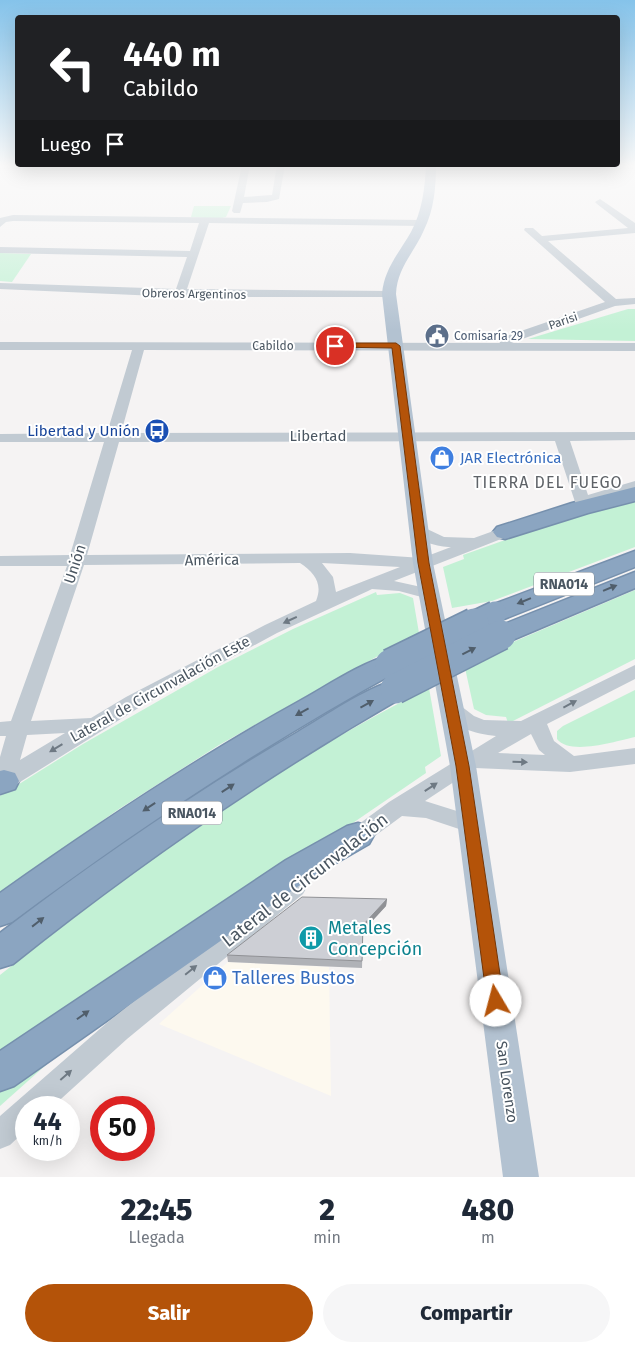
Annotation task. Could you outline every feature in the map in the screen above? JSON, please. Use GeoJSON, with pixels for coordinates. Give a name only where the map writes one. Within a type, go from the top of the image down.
{"type":"FeatureCollection","features":[{"type":"Feature","properties":{"kind":"highway"},"geometry":{"type":"LineString","coordinates":[[505,532],[580,508],[635,494]]}},
{"type":"Feature","properties":{"kind":"highway","name":"RNA014"},"geometry":{"type":"LineString","coordinates":[[0,912],[102,839],[204,771],[283,722],[392,676],[635,558]]}},
{"type":"Feature","properties":{"kind":"highway","name":"RNA014"},"geometry":{"type":"LineString","coordinates":[[498,624],[635,579]]}},
{"type":"Feature","properties":{"kind":"highway","name":"RNA014"},"geometry":{"type":"LineString","coordinates":[[0,952],[86,886],[207,802],[297,744],[392,676]]}},
{"type":"Feature","properties":{"kind":"highway"},"geometry":{"type":"LineString","coordinates":[[0,1073],[298,869],[358,835]]}},
{"type":"Feature","properties":{"kind":"main road","name":"San Lorenzo"},"geometry":{"type":"LineString","coordinates":[[423,220],[408,249],[391,273],[388,284],[389,294],[429,594],[450,708],[467,763],[471,824],[521,1177]]}},
{"type":"Feature","properties":{"kind":"street"},"geometry":{"type":"LineString","coordinates":[[136,220],[422,223]]}},
{"type":"Feature","properties":{"kind":"street"},"geometry":{"type":"LineString","coordinates":[[623,220],[635,229]]}},
{"type":"Feature","properties":{"kind":"street"},"geometry":{"type":"LineString","coordinates":[[180,294],[205,221]]}},
{"type":"Feature","properties":{"kind":"street"},"geometry":{"type":"LineString","coordinates":[[540,239],[635,229]]}},
{"type":"Feature","properties":{"kind":"street"},"geometry":{"type":"LineString","coordinates":[[529,230],[613,303]]}},
{"type":"Feature","properties":{"kind":"street"},"geometry":{"type":"LineString","coordinates":[[0,250],[195,254]]}},
{"type":"Feature","properties":{"kind":"street","name":"Obreros Argentinos"},"geometry":{"type":"LineString","coordinates":[[0,286],[92,292],[180,294],[389,294]]}},
{"type":"Feature","properties":{"kind":"street","name":"Parisi"},"geometry":{"type":"LineString","coordinates":[[493,345],[613,303],[635,301]]}},
{"type":"Feature","properties":{"kind":"street","name":"Cabildo"},"geometry":{"type":"LineString","coordinates":[[0,346],[493,345],[635,347]]}},
{"type":"Feature","properties":{"kind":"street","name":"Unión"},"geometry":{"type":"LineString","coordinates":[[1,782],[9,729],[77,561],[140,346]]}},
{"type":"Feature","properties":{"kind":"street"},"geometry":{"type":"LineString","coordinates":[[561,436],[584,502]]}},
{"type":"Feature","properties":{"kind":"street","name":"Libertad"},"geometry":{"type":"LineString","coordinates":[[0,438],[635,436]]}},
{"type":"Feature","properties":{"kind":"street","name":"Lateral de Circunvalación Este"},"geometry":{"type":"LineString","coordinates":[[1,782],[94,725],[212,659],[324,604],[362,587],[467,548],[480,540],[584,502],[635,486]]}},
{"type":"Feature","properties":{"kind":"street"},"geometry":{"type":"LineString","coordinates":[[420,531],[431,538],[445,543],[480,540]]}},
{"type":"Feature","properties":{"kind":"street"},"geometry":{"type":"LineString","coordinates":[[305,559],[324,573],[328,592],[324,604]]}},
{"type":"Feature","properties":{"kind":"street","name":"América"},"geometry":{"type":"LineString","coordinates":[[0,561],[384,559],[424,563]]}},
{"type":"Feature","properties":{"kind":"street"},"geometry":{"type":"LineString","coordinates":[[362,587],[392,585],[411,588],[429,594]]}},
{"type":"Feature","properties":{"kind":"street","name":"Lateral de Circunvalación"},"geometry":{"type":"LineString","coordinates":[[44,1096],[118,1030],[358,835],[467,763],[531,725],[635,671]]}},
{"type":"Feature","properties":{"kind":"street"},"geometry":{"type":"LineString","coordinates":[[450,708],[461,719],[476,726],[498,729],[531,725],[538,730],[546,745],[570,764]]}},
{"type":"Feature","properties":{"kind":"street"},"geometry":{"type":"LineString","coordinates":[[9,729],[94,725]]}},
{"type":"Feature","properties":{"kind":"street"},"geometry":{"type":"LineString","coordinates":[[467,763],[570,764],[635,756]]}},
{"type":"Feature","properties":{"kind":"street","name":"Lateral de Circunvalación"},"geometry":{"type":"LineString","coordinates":[[398,808],[430,809],[471,824]]}},
{"type":"Feature","properties":{"kind":"street"},"geometry":{"type":"LineString","coordinates":[[0,1135],[15,1121]]}},
{"type":"Feature","properties":{"kind":"shaded area"},"geometry":{"type":"Polygon","coordinates":[[[228,962],[329,967],[331,1096],[159,1024],[228,962]]]}},
{"type":"Feature","properties":{"kind":"green space"},"geometry":{"type":"Polygon","coordinates":[[[0,253],[31,254],[12,282],[0,281],[0,253]]]}},
{"type":"Feature","properties":{"kind":"green space"},"geometry":{"type":"Polygon","coordinates":[[[628,309],[635,309],[635,341],[528,339],[628,309]]]}},
{"type":"Feature","properties":{"kind":"green space"},"geometry":{"type":"Polygon","coordinates":[[[635,498],[635,547],[492,601],[452,608],[443,567],[464,559],[463,555],[550,524],[635,498]]]}},
{"type":"Feature","properties":{"kind":"green space"},"geometry":{"type":"Polygon","coordinates":[[[635,590],[635,659],[508,723],[506,717],[486,715],[474,709],[465,668],[504,646],[635,590]]]}},
{"type":"Feature","properties":{"kind":"green space"},"geometry":{"type":"Polygon","coordinates":[[[376,592],[377,595],[400,593],[413,598],[419,633],[219,745],[119,809],[0,892],[0,796],[83,744],[218,667],[293,629],[376,592]]]}},
{"type":"Feature","properties":{"kind":"green space"},"geometry":{"type":"Polygon","coordinates":[[[429,688],[441,756],[425,767],[426,773],[0,1064],[0,975],[155,857],[207,820],[316,750],[429,688]]]}},
{"type":"Feature","properties":{"kind":"green space"},"geometry":{"type":"Polygon","coordinates":[[[635,690],[635,737],[582,747],[563,744],[557,739],[557,731],[563,726],[635,690]]]}},
{"type":"Feature","properties":{"kind":"green space"},"geometry":{"type":"Polygon","coordinates":[[[56,1056],[0,1106],[0,1089],[56,1056]]]}},
{"type":"Feature","properties":{"kind":"building","name":"Metales Concepción"},"geometry":{"type":"Polygon","coordinates":[[[302,897],[387,899],[363,925],[362,961],[227,955],[302,897]]]}},
{"type":"Feature","properties":{"kind":"place","name":"Comisaría 29"},"geometry":{"type":"Point","coordinates":[437,336]}},
{"type":"Feature","properties":{"kind":"place","name":"Libertad y Unión"},"geometry":{"type":"Point","coordinates":[157,431]}},
{"type":"Feature","properties":{"kind":"place","name":"JAR Electrónica"},"geometry":{"type":"Point","coordinates":[442,458]}},
{"type":"Feature","properties":{"kind":"place","name":"Metales Concepción"},"geometry":{"type":"Point","coordinates":[311,938]}},
{"type":"Feature","properties":{"kind":"place","name":"Talleres Bustos"},"geometry":{"type":"Point","coordinates":[215,978]}},
{"type":"Feature","properties":{"kind":"district","name":"TIERRA DEL FUEGO"},"geometry":{"type":"Point","coordinates":[548,482]}},
{"type":"Feature","properties":{"kind":"route"},"geometry":{"type":"LineString","coordinates":[[335,346],[396,346],[424,563],[456,741],[463,766],[496,1001]]}}]}
